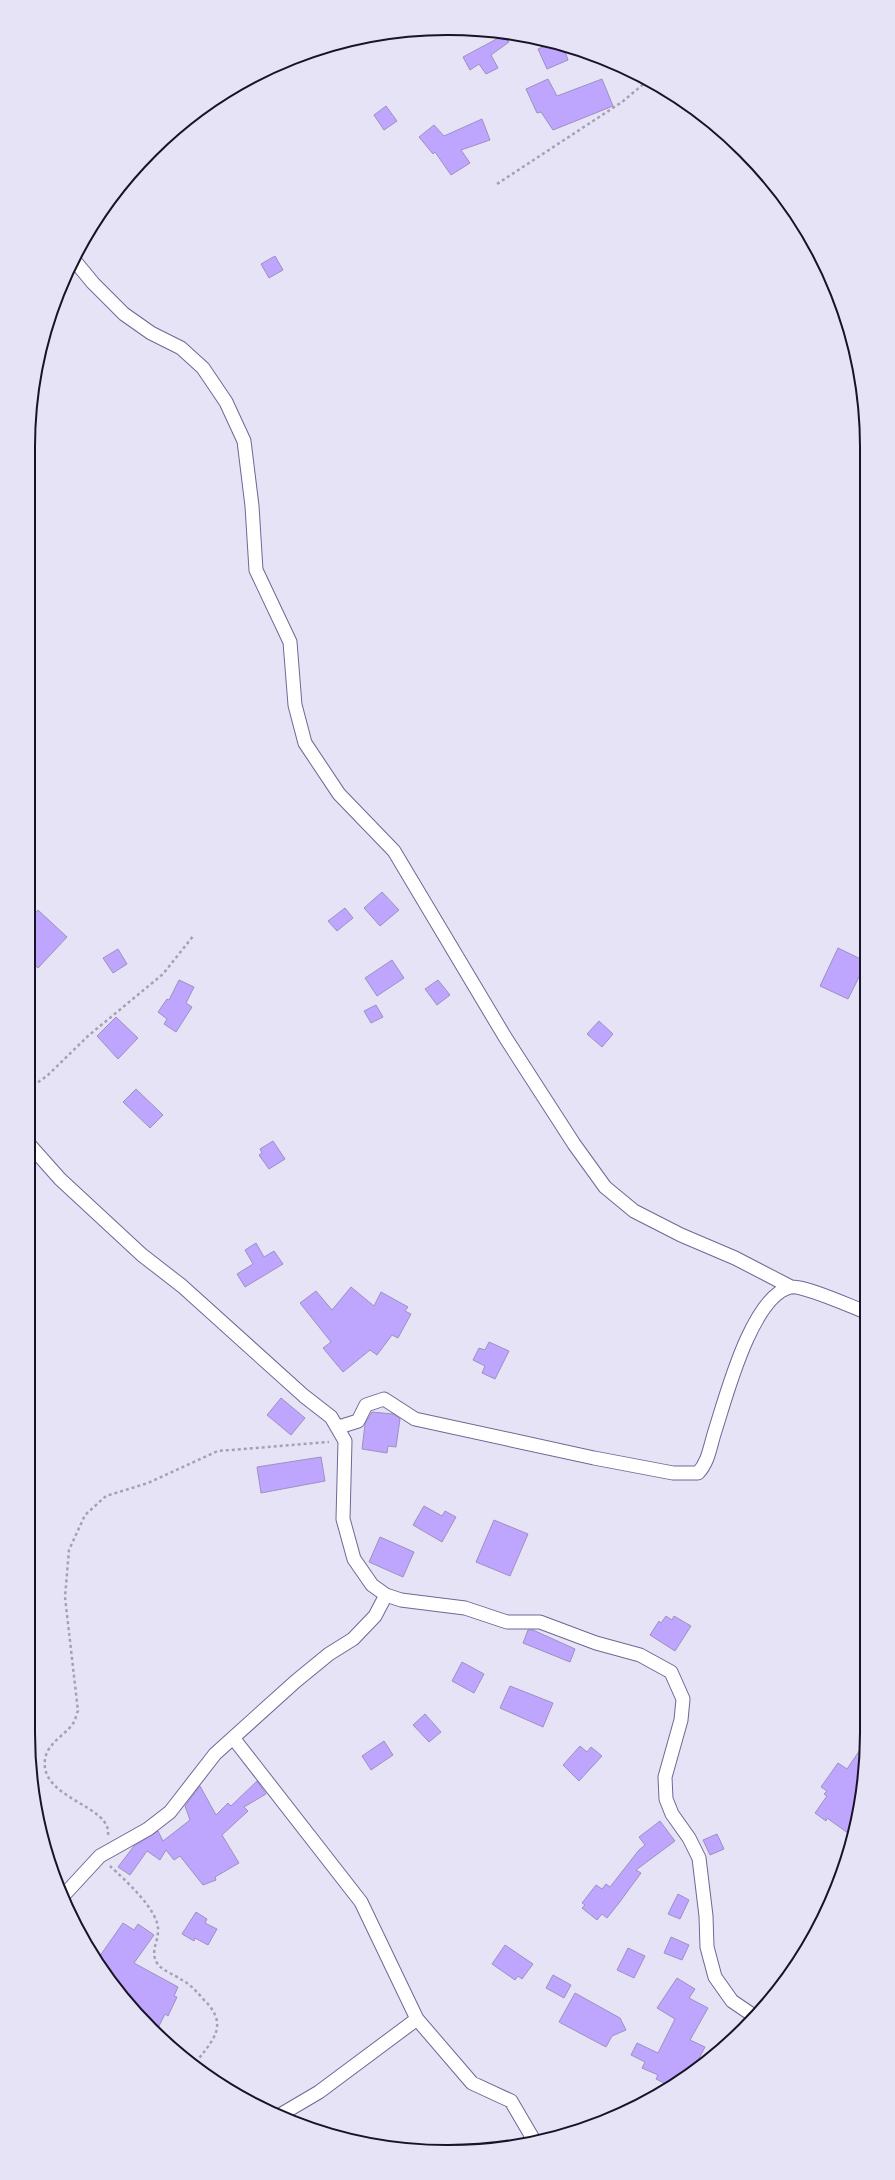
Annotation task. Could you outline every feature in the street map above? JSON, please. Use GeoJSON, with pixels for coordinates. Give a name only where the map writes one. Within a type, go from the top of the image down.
{"type":"FeatureCollection","features":[{"type":"Feature","properties":{"kind":"street"},"geometry":{"type":"LineString","coordinates":[[78,265],[93,283],[124,314],[151,333],[181,348],[203,368],[226,402],[244,442],[252,506],[256,570],[290,642],[295,705],[305,743],[339,794],[394,851],[505,1037],[578,1150],[605,1187],[634,1211],[680,1235],[735,1258],[791,1287],[808,1290],[860,1310]]}},
{"type":"Feature","properties":{"kind":"street"},"geometry":{"type":"LineString","coordinates":[[35,1151],[60,1179],[142,1255],[209,1309],[286,1380],[331,1417],[339,1427],[345,1441],[343,1519],[354,1559],[372,1585],[386,1595],[401,1600],[465,1608],[507,1622],[540,1622],[596,1643],[640,1655],[671,1672],[684,1699],[681,1720],[665,1777],[666,1798],[672,1814],[689,1838],[699,1858],[706,1916],[707,1947],[715,1977],[732,2001],[750,2013]]}},
{"type":"Feature","properties":{"kind":"street"},"geometry":{"type":"LineString","coordinates":[[339,1427],[358,1421],[366,1405],[384,1399],[415,1419],[601,1460],[673,1473],[698,1473],[706,1465],[724,1402],[748,1335],[761,1311],[774,1296],[791,1287]]}},
{"type":"Feature","properties":{"kind":"street"},"geometry":{"type":"LineString","coordinates":[[67,1892],[104,1854],[148,1830],[170,1812],[214,1754],[234,1738],[307,1672],[329,1654],[353,1640],[375,1616],[386,1595]]}},
{"type":"Feature","properties":{"kind":"street"},"geometry":{"type":"LineString","coordinates":[[234,1738],[361,1902],[417,2019],[472,2083],[511,2101],[532,2136]]}},
{"type":"Feature","properties":{"kind":"street"},"geometry":{"type":"LineString","coordinates":[[285,2112],[319,2092],[417,2019]]}},
{"type":"Feature","properties":{"kind":"path"},"geometry":{"type":"LineString","coordinates":[[497,184],[622,102],[643,84]]}},
{"type":"Feature","properties":{"kind":"path"},"geometry":{"type":"LineString","coordinates":[[35,1084],[47,1076],[88,1036],[163,974],[194,935]]}},
{"type":"Feature","properties":{"kind":"path"},"geometry":{"type":"LineString","coordinates":[[197,2061],[214,2039],[219,2021],[214,2009],[189,1984],[158,1964],[153,1955],[158,1930],[156,1920],[139,1894],[104,1854],[109,1830],[104,1820],[65,1793],[50,1780],[45,1766],[46,1757],[52,1744],[74,1722],[78,1711],[75,1696],[65,1597],[70,1550],[85,1515],[106,1496],[148,1483],[218,1451],[345,1441]]}},
{"type":"Feature","properties":{"kind":"building"},"geometry":{"type":"Polygon","coordinates":[[[497,39],[508,40],[509,42],[491,55],[498,68],[486,74],[479,64],[470,70],[463,57],[497,39]]]}},
{"type":"Feature","properties":{"kind":"building"},"geometry":{"type":"Polygon","coordinates":[[[544,47],[565,52],[568,60],[547,69],[538,49],[544,47]]]}},
{"type":"Feature","properties":{"kind":"building"},"geometry":{"type":"Polygon","coordinates":[[[548,79],[557,96],[602,79],[613,106],[553,130],[541,112],[537,113],[526,89],[548,79]]]}},
{"type":"Feature","properties":{"kind":"building"},"geometry":{"type":"Polygon","coordinates":[[[386,106],[397,121],[384,130],[374,115],[386,106]]]}},
{"type":"Feature","properties":{"kind":"building"},"geometry":{"type":"Polygon","coordinates":[[[482,119],[490,140],[461,150],[470,163],[451,175],[435,152],[433,154],[419,137],[434,125],[444,136],[482,119]]]}},
{"type":"Feature","properties":{"kind":"building"},"geometry":{"type":"Polygon","coordinates":[[[275,256],[283,270],[269,278],[261,264],[275,256]]]}},
{"type":"Feature","properties":{"kind":"building"},"geometry":{"type":"Polygon","coordinates":[[[382,892],[399,910],[380,926],[364,908],[382,892]]]}},
{"type":"Feature","properties":{"kind":"building"},"geometry":{"type":"Polygon","coordinates":[[[345,908],[353,918],[337,931],[328,921],[345,908]]]}},
{"type":"Feature","properties":{"kind":"building"},"geometry":{"type":"Polygon","coordinates":[[[38,910],[67,937],[38,968],[35,965],[35,913],[38,910]]]}},
{"type":"Feature","properties":{"kind":"building"},"geometry":{"type":"Polygon","coordinates":[[[838,948],[860,959],[860,975],[848,999],[820,986],[838,948]]]}},
{"type":"Feature","properties":{"kind":"building"},"geometry":{"type":"Polygon","coordinates":[[[118,949],[127,964],[113,973],[103,958],[118,949]]]}},
{"type":"Feature","properties":{"kind":"building"},"geometry":{"type":"Polygon","coordinates":[[[392,960],[404,978],[377,996],[365,978],[392,960]]]}},
{"type":"Feature","properties":{"kind":"building"},"geometry":{"type":"Polygon","coordinates":[[[179,980],[194,987],[186,1003],[192,1007],[176,1032],[164,1024],[167,1019],[158,1012],[167,999],[169,1000],[179,980]]]}},
{"type":"Feature","properties":{"kind":"building"},"geometry":{"type":"Polygon","coordinates":[[[438,980],[450,995],[437,1005],[425,989],[438,980]]]}},
{"type":"Feature","properties":{"kind":"building"},"geometry":{"type":"Polygon","coordinates":[[[376,1005],[383,1017],[371,1023],[364,1011],[376,1005]]]}},
{"type":"Feature","properties":{"kind":"building"},"geometry":{"type":"Polygon","coordinates":[[[116,1017],[138,1038],[118,1059],[97,1036],[116,1017]]]}},
{"type":"Feature","properties":{"kind":"building"},"geometry":{"type":"Polygon","coordinates":[[[599,1021],[613,1034],[602,1047],[587,1034],[599,1021]]]}},
{"type":"Feature","properties":{"kind":"building"},"geometry":{"type":"Polygon","coordinates":[[[136,1089],[163,1115],[150,1128],[123,1102],[136,1089]]]}},
{"type":"Feature","properties":{"kind":"building"},"geometry":{"type":"Polygon","coordinates":[[[273,1141],[285,1159],[269,1169],[259,1155],[262,1153],[260,1149],[273,1141]]]}},
{"type":"Feature","properties":{"kind":"building"},"geometry":{"type":"Polygon","coordinates":[[[256,1243],[264,1257],[274,1251],[283,1264],[245,1287],[237,1274],[253,1264],[245,1250],[256,1243]]]}},
{"type":"Feature","properties":{"kind":"building"},"geometry":{"type":"Polygon","coordinates":[[[351,1287],[374,1306],[381,1292],[408,1307],[405,1311],[411,1314],[398,1338],[392,1335],[377,1355],[370,1350],[343,1372],[323,1348],[331,1342],[300,1303],[316,1291],[332,1310],[351,1287]]]}},
{"type":"Feature","properties":{"kind":"building"},"geometry":{"type":"Polygon","coordinates":[[[489,1342],[509,1351],[495,1379],[482,1373],[485,1366],[473,1360],[479,1348],[485,1350],[489,1342]]]}},
{"type":"Feature","properties":{"kind":"building"},"geometry":{"type":"Polygon","coordinates":[[[281,1398],[305,1418],[291,1435],[267,1415],[281,1398]]]}},
{"type":"Feature","properties":{"kind":"building"},"geometry":{"type":"Polygon","coordinates":[[[372,1412],[393,1414],[400,1419],[396,1447],[388,1446],[387,1453],[362,1449],[365,1424],[372,1412]]]}},
{"type":"Feature","properties":{"kind":"building"},"geometry":{"type":"Polygon","coordinates":[[[321,1457],[325,1481],[261,1493],[257,1467],[321,1457]]]}},
{"type":"Feature","properties":{"kind":"building"},"geometry":{"type":"Polygon","coordinates":[[[424,1506],[442,1516],[445,1511],[456,1517],[442,1542],[413,1525],[424,1506]]]}},
{"type":"Feature","properties":{"kind":"building"},"geometry":{"type":"Polygon","coordinates":[[[494,1520],[528,1534],[510,1576],[476,1562],[494,1520]]]}},
{"type":"Feature","properties":{"kind":"building"},"geometry":{"type":"Polygon","coordinates":[[[380,1537],[414,1552],[403,1577],[369,1562],[380,1537]]]}},
{"type":"Feature","properties":{"kind":"building"},"geometry":{"type":"Polygon","coordinates":[[[666,1616],[672,1620],[674,1616],[691,1626],[675,1651],[650,1635],[659,1621],[661,1623],[666,1616]]]}},
{"type":"Feature","properties":{"kind":"building"},"geometry":{"type":"Polygon","coordinates":[[[528,1630],[533,1630],[575,1649],[570,1662],[523,1643],[528,1630]]]}},
{"type":"Feature","properties":{"kind":"building"},"geometry":{"type":"Polygon","coordinates":[[[462,1662],[484,1674],[474,1693],[452,1681],[462,1662]]]}},
{"type":"Feature","properties":{"kind":"building"},"geometry":{"type":"Polygon","coordinates":[[[510,1686],[553,1703],[543,1727],[500,1708],[510,1686]]]}},
{"type":"Feature","properties":{"kind":"building"},"geometry":{"type":"Polygon","coordinates":[[[425,1714],[441,1732],[429,1742],[413,1725],[425,1714]]]}},
{"type":"Feature","properties":{"kind":"building"},"geometry":{"type":"Polygon","coordinates":[[[384,1741],[393,1755],[371,1770],[362,1756],[384,1741]]]}},
{"type":"Feature","properties":{"kind":"building"},"geometry":{"type":"Polygon","coordinates":[[[580,1746],[587,1752],[591,1747],[602,1756],[579,1781],[563,1765],[580,1746]]]}},
{"type":"Feature","properties":{"kind":"building"},"geometry":{"type":"Polygon","coordinates":[[[859,1751],[856,1786],[847,1833],[827,1818],[826,1821],[815,1813],[827,1796],[824,1794],[827,1791],[821,1787],[838,1763],[847,1769],[859,1751]]]}},
{"type":"Feature","properties":{"kind":"building"},"geometry":{"type":"Polygon","coordinates":[[[257,1781],[266,1794],[244,1807],[248,1811],[222,1835],[239,1863],[215,1877],[216,1880],[203,1885],[180,1856],[174,1860],[166,1850],[160,1860],[147,1851],[130,1875],[118,1867],[134,1846],[158,1831],[163,1841],[190,1820],[185,1806],[200,1786],[216,1815],[228,1803],[231,1806],[257,1781]]]}},
{"type":"Feature","properties":{"kind":"building"},"geometry":{"type":"Polygon","coordinates":[[[660,1821],[675,1841],[636,1870],[641,1873],[619,1903],[607,1918],[602,1914],[597,1920],[582,1908],[585,1905],[582,1903],[596,1885],[602,1889],[606,1884],[610,1887],[639,1850],[645,1845],[639,1837],[660,1821]]]}},
{"type":"Feature","properties":{"kind":"building"},"geometry":{"type":"Polygon","coordinates":[[[717,1834],[724,1849],[710,1855],[703,1840],[717,1834]]]}},
{"type":"Feature","properties":{"kind":"building"},"geometry":{"type":"Polygon","coordinates":[[[678,1894],[689,1900],[680,1919],[668,1914],[678,1894]]]}},
{"type":"Feature","properties":{"kind":"building"},"geometry":{"type":"Polygon","coordinates":[[[196,1912],[207,1919],[205,1923],[217,1929],[208,1945],[195,1938],[194,1941],[182,1934],[196,1912]]]}},
{"type":"Feature","properties":{"kind":"building"},"geometry":{"type":"Polygon","coordinates":[[[123,1923],[134,1930],[138,1924],[154,1935],[134,1963],[178,1987],[174,1996],[177,1997],[168,2016],[165,2014],[159,2027],[120,1984],[100,1955],[123,1923]]]}},
{"type":"Feature","properties":{"kind":"building"},"geometry":{"type":"Polygon","coordinates":[[[671,1937],[689,1945],[682,1960],[664,1953],[671,1937]]]}},
{"type":"Feature","properties":{"kind":"building"},"geometry":{"type":"Polygon","coordinates":[[[505,1945],[533,1964],[522,1979],[518,1976],[515,1980],[492,1964],[505,1945]]]}},
{"type":"Feature","properties":{"kind":"building"},"geometry":{"type":"Polygon","coordinates":[[[628,1948],[645,1956],[634,1978],[617,1970],[628,1948]]]}},
{"type":"Feature","properties":{"kind":"building"},"geometry":{"type":"Polygon","coordinates":[[[553,1975],[571,1985],[564,1998],[546,1988],[553,1975]]]}},
{"type":"Feature","properties":{"kind":"building"},"geometry":{"type":"Polygon","coordinates":[[[677,1978],[695,1989],[689,1998],[708,2008],[690,2040],[705,2047],[698,2061],[664,2083],[656,2079],[658,2075],[642,2068],[645,2062],[631,2055],[637,2043],[658,2053],[675,2019],[657,2008],[677,1978]]]}},
{"type":"Feature","properties":{"kind":"building"},"geometry":{"type":"Polygon","coordinates":[[[575,1993],[620,2018],[626,2030],[612,2036],[606,2047],[559,2022],[575,1993]]]}}]}
